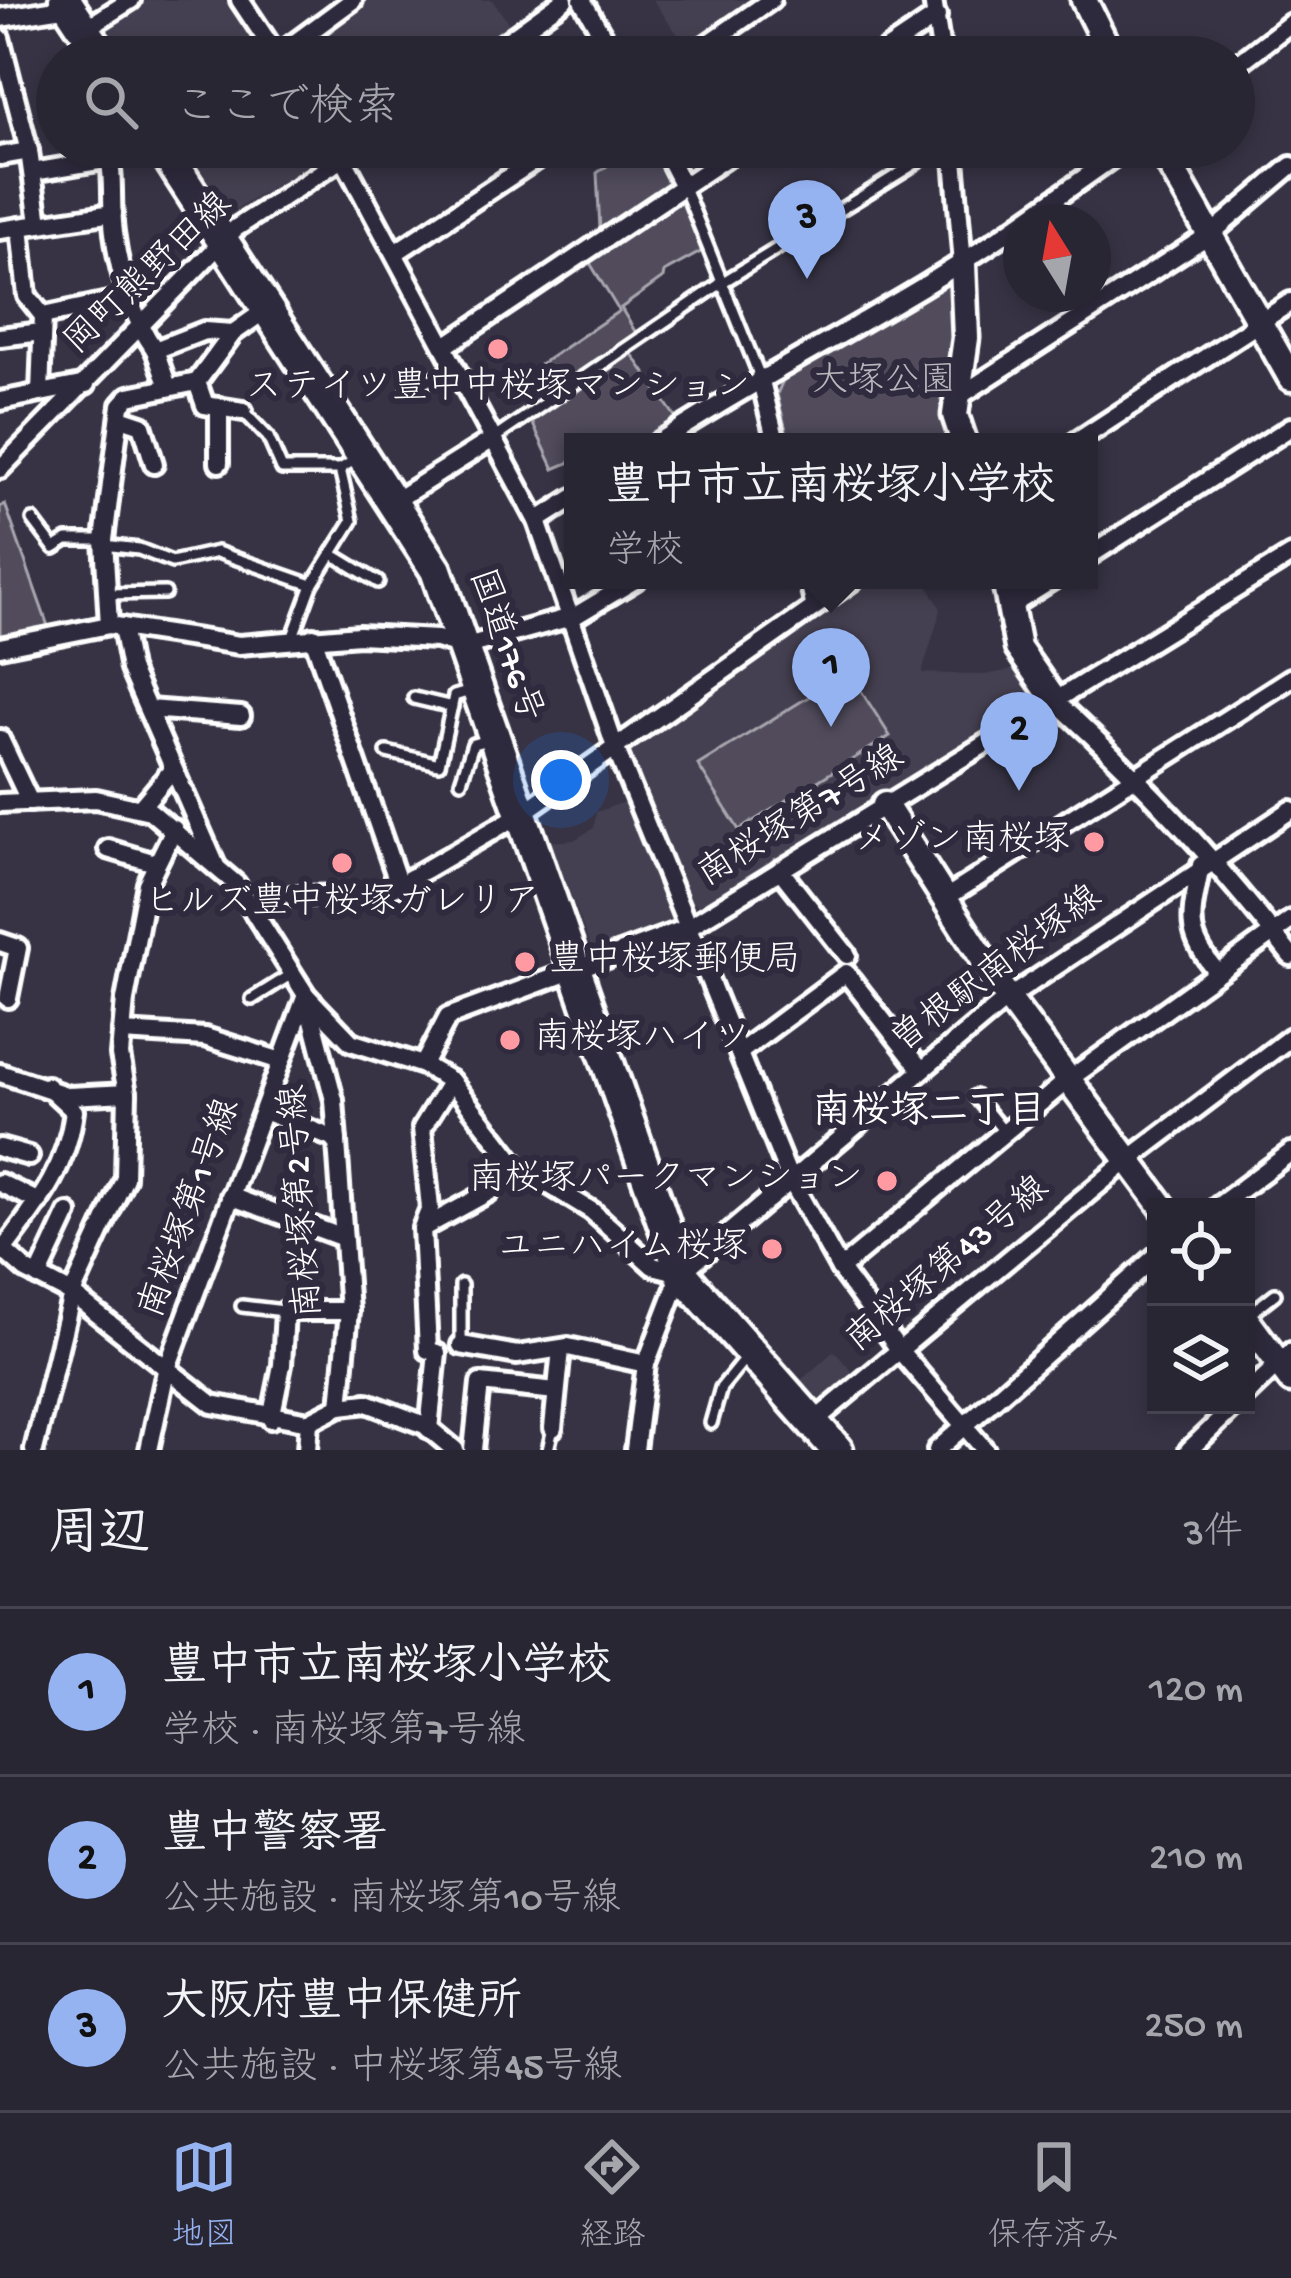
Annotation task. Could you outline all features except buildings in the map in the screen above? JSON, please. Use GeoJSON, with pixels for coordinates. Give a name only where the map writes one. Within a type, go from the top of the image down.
{"type":"FeatureCollection","features":[{"type":"Feature","properties":{"kind":"highway","name":"国道176号"},"geometry":{"type":"LineString","coordinates":[[176,168],[267,309],[351,462],[393,502],[436,570],[463,647],[465,698],[494,739],[681,1273],[837,1450]]}},
{"type":"Feature","properties":{"kind":"street"},"geometry":{"type":"LineString","coordinates":[[0,18],[76,23],[131,0]]}},
{"type":"Feature","properties":{"kind":"street"},"geometry":{"type":"LineString","coordinates":[[240,0],[264,36]]}},
{"type":"Feature","properties":{"kind":"street"},"geometry":{"type":"LineString","coordinates":[[305,36],[353,0]]}},
{"type":"Feature","properties":{"kind":"street"},"geometry":{"type":"LineString","coordinates":[[514,36],[564,0]]}},
{"type":"Feature","properties":{"kind":"street"},"geometry":{"type":"LineString","coordinates":[[582,0],[603,36]]}},
{"type":"Feature","properties":{"kind":"street"},"geometry":{"type":"LineString","coordinates":[[719,36],[771,0]]}},
{"type":"Feature","properties":{"kind":"street"},"geometry":{"type":"LineString","coordinates":[[1084,0],[1102,36]]}},
{"type":"Feature","properties":{"kind":"street"},"geometry":{"type":"LineString","coordinates":[[901,36],[935,8]]}},
{"type":"Feature","properties":{"kind":"street"},"geometry":{"type":"LineString","coordinates":[[1255,51],[1291,23]]}},
{"type":"Feature","properties":{"kind":"street"},"geometry":{"type":"LineString","coordinates":[[0,38],[33,172],[27,296],[42,324],[40,392]]}},
{"type":"Feature","properties":{"kind":"street"},"geometry":{"type":"LineString","coordinates":[[0,156],[29,151]]}},
{"type":"Feature","properties":{"kind":"street"},"geometry":{"type":"LineString","coordinates":[[955,400],[1212,233],[1291,166]]}},
{"type":"Feature","properties":{"kind":"street"},"geometry":{"type":"LineString","coordinates":[[33,172],[49,168]]}},
{"type":"Feature","properties":{"kind":"street"},"geometry":{"type":"LineString","coordinates":[[109,168],[127,298],[155,350],[168,387]]}},
{"type":"Feature","properties":{"kind":"street","name":"岡町熊野田線"},"geometry":{"type":"LineString","coordinates":[[0,469],[224,241],[324,168]]}},
{"type":"Feature","properties":{"kind":"street"},"geometry":{"type":"LineString","coordinates":[[355,168],[537,520],[574,616],[615,747],[789,1177],[840,1269],[900,1351],[986,1450]]}},
{"type":"Feature","properties":{"kind":"street"},"geometry":{"type":"LineString","coordinates":[[395,253],[523,168]]}},
{"type":"Feature","properties":{"kind":"street"},"geometry":{"type":"LineString","coordinates":[[674,168],[683,186]]}},
{"type":"Feature","properties":{"kind":"street"},"geometry":{"type":"LineString","coordinates":[[445,346],[710,168]]}},
{"type":"Feature","properties":{"kind":"street"},"geometry":{"type":"LineString","coordinates":[[955,168],[966,338],[955,400],[962,433]]}},
{"type":"Feature","properties":{"kind":"street"},"geometry":{"type":"LineString","coordinates":[[1047,204],[1098,168]]}},
{"type":"Feature","properties":{"kind":"street"},"geometry":{"type":"LineString","coordinates":[[1173,168],[1291,378]]}},
{"type":"Feature","properties":{"kind":"street"},"geometry":{"type":"LineString","coordinates":[[0,230],[113,213]]}},
{"type":"Feature","properties":{"kind":"street"},"geometry":{"type":"LineString","coordinates":[[673,433],[760,377],[963,264],[1003,236]]}},
{"type":"Feature","properties":{"kind":"street"},"geometry":{"type":"LineString","coordinates":[[0,337],[127,298]]}},
{"type":"Feature","properties":{"kind":"street"},"geometry":{"type":"LineString","coordinates":[[1090,433],[1291,302]]}},
{"type":"Feature","properties":{"kind":"street"},"geometry":{"type":"LineString","coordinates":[[216,867],[130,669],[106,594],[104,542],[121,418],[129,396],[197,382],[233,333],[267,309]]}},
{"type":"Feature","properties":{"kind":"street"},"geometry":{"type":"LineString","coordinates":[[155,350],[204,331],[233,333]]}},
{"type":"Feature","properties":{"kind":"street"},"geometry":{"type":"LineString","coordinates":[[760,377],[774,433]]}},
{"type":"Feature","properties":{"kind":"street"},"geometry":{"type":"LineString","coordinates":[[197,382],[205,405],[242,411]]}},
{"type":"Feature","properties":{"kind":"street"},"geometry":{"type":"LineString","coordinates":[[0,401],[86,384]]}},
{"type":"Feature","properties":{"kind":"street"},"geometry":{"type":"LineString","coordinates":[[219,407],[219,463]]}},
{"type":"Feature","properties":{"kind":"street"},"geometry":{"type":"LineString","coordinates":[[121,418],[142,425],[154,464]]}},
{"type":"Feature","properties":{"kind":"street"},"geometry":{"type":"LineString","coordinates":[[1098,550],[1291,427]]}},
{"type":"Feature","properties":{"kind":"street"},"geometry":{"type":"LineString","coordinates":[[393,502],[493,439]]}},
{"type":"Feature","properties":{"kind":"street"},"geometry":{"type":"LineString","coordinates":[[537,520],[564,504]]}},
{"type":"Feature","properties":{"kind":"street","name":"南桜塚第7号線"},"geometry":{"type":"LineString","coordinates":[[423,1065],[448,1018],[687,928],[1291,555]]}},
{"type":"Feature","properties":{"kind":"street"},"geometry":{"type":"LineString","coordinates":[[0,647],[116,626],[239,646],[313,637],[437,639],[463,647],[574,616],[620,589]]}},
{"type":"Feature","properties":{"kind":"street"},"geometry":{"type":"LineString","coordinates":[[810,589],[814,604]]}},
{"type":"Feature","properties":{"kind":"street"},"geometry":{"type":"LineString","coordinates":[[292,896],[370,896],[399,885],[520,814],[838,589]]}},
{"type":"Feature","properties":{"kind":"street"},"geometry":{"type":"LineString","coordinates":[[1006,589],[1018,648],[1055,701],[1135,774],[1291,956]]}},
{"type":"Feature","properties":{"kind":"street"},"geometry":{"type":"LineString","coordinates":[[1009,607],[1038,589]]}},
{"type":"Feature","properties":{"kind":"street"},"geometry":{"type":"LineString","coordinates":[[313,637],[399,885]]}},
{"type":"Feature","properties":{"kind":"street"},"geometry":{"type":"LineString","coordinates":[[944,899],[1291,678]]}},
{"type":"Feature","properties":{"kind":"street"},"geometry":{"type":"LineString","coordinates":[[148,709],[241,716]]}},
{"type":"Feature","properties":{"kind":"street"},"geometry":{"type":"LineString","coordinates":[[0,739],[30,802]]}},
{"type":"Feature","properties":{"kind":"street"},"geometry":{"type":"LineString","coordinates":[[141,807],[172,770]]}},
{"type":"Feature","properties":{"kind":"street"},"geometry":{"type":"LineString","coordinates":[[0,803],[96,799],[141,807],[174,829],[236,884],[306,995],[351,1042],[423,1065],[451,1081],[514,1164],[592,1211],[653,1266],[681,1273]]}},
{"type":"Feature","properties":{"kind":"street"},"geometry":{"type":"LineString","coordinates":[[885,805],[1008,998],[1156,1198]]}},
{"type":"Feature","properties":{"kind":"street","name":"曽根駅南桜塚線"},"geometry":{"type":"LineString","coordinates":[[635,1450],[646,1364],[681,1273],[789,1177],[1008,998],[1291,810]]}},
{"type":"Feature","properties":{"kind":"street"},"geometry":{"type":"LineString","coordinates":[[34,1450],[72,1294],[125,1178],[127,1093],[120,1055],[122,1032],[155,863],[174,829]]}},
{"type":"Feature","properties":{"kind":"street"},"geometry":{"type":"LineString","coordinates":[[108,850],[155,863]]}},
{"type":"Feature","properties":{"kind":"street"},"geometry":{"type":"LineString","coordinates":[[1207,862],[1190,926],[1196,948],[1217,973]]}},
{"type":"Feature","properties":{"kind":"street"},"geometry":{"type":"LineString","coordinates":[[780,870],[800,902],[806,898],[847,955]]}},
{"type":"Feature","properties":{"kind":"street"},"geometry":{"type":"LineString","coordinates":[[840,1269],[1068,1080],[1291,920]]}},
{"type":"Feature","properties":{"kind":"street"},"geometry":{"type":"LineString","coordinates":[[0,943],[18,948],[8,998]]}},
{"type":"Feature","properties":{"kind":"street"},"geometry":{"type":"LineString","coordinates":[[740,1052],[846,973],[920,1068]]}},
{"type":"Feature","properties":{"kind":"street","name":"南桜塚第1号線"},"geometry":{"type":"LineString","coordinates":[[149,1450],[166,1371],[306,995]]}},
{"type":"Feature","properties":{"kind":"street","name":"南桜塚第2号線"},"geometry":{"type":"LineString","coordinates":[[306,995],[334,1100],[350,1311],[340,1406]]}},
{"type":"Feature","properties":{"kind":"street"},"geometry":{"type":"LineString","coordinates":[[122,1032],[205,1036],[281,1061]]}},
{"type":"Feature","properties":{"kind":"street","name":"南桜塚第43号線"},"geometry":{"type":"LineString","coordinates":[[812,1423],[1128,1160],[1291,1037]]}},
{"type":"Feature","properties":{"kind":"street"},"geometry":{"type":"LineString","coordinates":[[0,1072],[69,1096],[127,1093]]}},
{"type":"Feature","properties":{"kind":"street"},"geometry":{"type":"LineString","coordinates":[[429,1429],[437,1353],[428,1350],[422,1228],[430,1208],[422,1128],[451,1081]]}},
{"type":"Feature","properties":{"kind":"street"},"geometry":{"type":"LineString","coordinates":[[47,1086],[75,1115],[56,1180],[1,1249],[38,1277],[72,1294],[212,1405],[271,1419],[324,1450]]}},
{"type":"Feature","properties":{"kind":"street"},"geometry":{"type":"LineString","coordinates":[[264,1111],[337,1140]]}},
{"type":"Feature","properties":{"kind":"street"},"geometry":{"type":"LineString","coordinates":[[0,1148],[29,1156]]}},
{"type":"Feature","properties":{"kind":"street"},"geometry":{"type":"LineString","coordinates":[[1229,1198],[1291,1152]]}},
{"type":"Feature","properties":{"kind":"street"},"geometry":{"type":"LineString","coordinates":[[422,1228],[489,1192],[514,1164]]}},
{"type":"Feature","properties":{"kind":"street"},"geometry":{"type":"LineString","coordinates":[[0,1183],[39,1202]]}},
{"type":"Feature","properties":{"kind":"street"},"geometry":{"type":"LineString","coordinates":[[230,1196],[341,1237]]}},
{"type":"Feature","properties":{"kind":"street"},"geometry":{"type":"LineString","coordinates":[[38,1277],[68,1213]]}},
{"type":"Feature","properties":{"kind":"street"},"geometry":{"type":"LineString","coordinates":[[937,1450],[1147,1264]]}},
{"type":"Feature","properties":{"kind":"street"},"geometry":{"type":"LineString","coordinates":[[271,1419],[285,1311],[350,1311]]}},
{"type":"Feature","properties":{"kind":"street"},"geometry":{"type":"LineString","coordinates":[[1255,1328],[1287,1365],[1255,1388]]}},
{"type":"Feature","properties":{"kind":"street"},"geometry":{"type":"LineString","coordinates":[[460,1346],[517,1355],[561,1348],[646,1364]]}},
{"type":"Feature","properties":{"kind":"street"},"geometry":{"type":"LineString","coordinates":[[553,1428],[561,1348]]}},
{"type":"Feature","properties":{"kind":"street"},"geometry":{"type":"LineString","coordinates":[[473,1450],[480,1383],[556,1391]]}},
{"type":"Feature","properties":{"kind":"street"},"geometry":{"type":"LineString","coordinates":[[307,1437],[340,1406],[367,1403],[429,1429],[453,1450]]}},
{"type":"Feature","properties":{"kind":"street"},"geometry":{"type":"LineString","coordinates":[[1189,1450],[1226,1414]]}},
{"type":"Feature","properties":{"kind":"lane"},"geometry":{"type":"LineString","coordinates":[[493,439],[723,282],[908,168]]}},
{"type":"Feature","properties":{"kind":"lane"},"geometry":{"type":"LineString","coordinates":[[683,186],[760,377]]}},
{"type":"Feature","properties":{"kind":"lane"},"geometry":{"type":"LineString","coordinates":[[408,392],[455,367]]}},
{"type":"Feature","properties":{"kind":"lane"},"geometry":{"type":"LineString","coordinates":[[242,411],[268,437],[282,469],[351,462],[352,521],[312,585],[292,639]]}},
{"type":"Feature","properties":{"kind":"lane"},"geometry":{"type":"LineString","coordinates":[[33,520],[54,548],[67,540],[141,542]]}},
{"type":"Feature","properties":{"kind":"lane"},"geometry":{"type":"LineString","coordinates":[[104,542],[172,562],[217,552],[312,585]]}},
{"type":"Feature","properties":{"kind":"lane"},"geometry":{"type":"LineString","coordinates":[[332,554],[378,582]]}},
{"type":"Feature","properties":{"kind":"lane"},"geometry":{"type":"LineString","coordinates":[[106,594],[165,593]]}},
{"type":"Feature","properties":{"kind":"lane"},"geometry":{"type":"LineString","coordinates":[[387,752],[439,764],[465,698],[414,698]]}},
{"type":"Feature","properties":{"kind":"lane"},"geometry":{"type":"LineString","coordinates":[[461,781],[473,745],[494,739]]}},
{"type":"Feature","properties":{"kind":"lane"},"geometry":{"type":"LineString","coordinates":[[252,999],[292,974]]}},
{"type":"Feature","properties":{"kind":"lane"},"geometry":{"type":"LineString","coordinates":[[975,1096],[1005,1133]]}},
{"type":"Feature","properties":{"kind":"lane"},"geometry":{"type":"LineString","coordinates":[[460,1346],[461,1286]]}},
{"type":"Feature","properties":{"kind":"lane"},"geometry":{"type":"LineString","coordinates":[[1255,1310],[1274,1294]]}},
{"type":"Feature","properties":{"kind":"lane"},"geometry":{"type":"LineString","coordinates":[[242,1306],[285,1311]]}},
{"type":"Feature","properties":{"kind":"lane"},"geometry":{"type":"LineString","coordinates":[[711,1423],[721,1388],[751,1353]]}},
{"type":"Feature","properties":{"kind":"lane"},"geometry":{"type":"LineString","coordinates":[[548,1450],[553,1428]]}},
{"type":"Feature","properties":{"kind":"shaded area"},"geometry":{"type":"Polygon","coordinates":[[[147,0],[231,0],[255,36],[113,36],[106,25],[147,0]]]}},
{"type":"Feature","properties":{"kind":"shaded area"},"geometry":{"type":"Polygon","coordinates":[[[364,0],[492,0],[510,25],[494,36],[318,36],[364,0]]]}},
{"type":"Feature","properties":{"kind":"shaded area"},"geometry":{"type":"Polygon","coordinates":[[[653,0],[757,0],[706,36],[679,36],[653,0]]]}},
{"type":"Feature","properties":{"kind":"shaded area"},"geometry":{"type":"Polygon","coordinates":[[[200,168],[304,168],[237,209],[225,207],[200,168]]]}},
{"type":"Feature","properties":{"kind":"shaded area"},"geometry":{"type":"Polygon","coordinates":[[[863,589],[930,589],[941,609],[922,673],[985,675],[1021,668],[1038,694],[1037,702],[701,905],[688,903],[631,751],[863,589]]]}},
{"type":"Feature","properties":{"kind":"shaded area"},"geometry":{"type":"Polygon","coordinates":[[[630,800],[676,916],[671,926],[594,956],[551,842],[574,840],[594,828],[596,812],[630,800]]]}},
{"type":"Feature","properties":{"kind":"shaded area"},"geometry":{"type":"Polygon","coordinates":[[[834,1351],[857,1377],[822,1408],[799,1382],[834,1351]]]}},
{"type":"Feature","properties":{"kind":"green space"},"geometry":{"type":"Polygon","coordinates":[[[604,168],[665,168],[670,178],[667,186],[600,229],[597,173],[604,168]]]}},
{"type":"Feature","properties":{"kind":"green space"},"geometry":{"type":"Polygon","coordinates":[[[672,200],[682,200],[704,250],[664,272],[663,278],[621,308],[636,333],[544,396],[529,372],[619,311],[587,258],[672,200]]]}},
{"type":"Feature","properties":{"kind":"green space","name":"大塚公園"},"geometry":{"type":"Polygon","coordinates":[[[943,282],[955,285],[953,433],[787,433],[777,394],[789,367],[943,282]]]}},
{"type":"Feature","properties":{"kind":"green space"},"geometry":{"type":"Polygon","coordinates":[[[632,354],[678,421],[659,433],[564,433],[564,465],[554,469],[532,422],[632,354]]]}},
{"type":"Feature","properties":{"kind":"green space"},"geometry":{"type":"Polygon","coordinates":[[[5,504],[49,629],[0,642],[0,507],[5,504]]]}},
{"type":"Feature","properties":{"kind":"green space"},"geometry":{"type":"Polygon","coordinates":[[[849,672],[890,736],[739,830],[698,765],[849,672]]]}},
{"type":"Feature","properties":{"kind":"place","name":"大阪府豊中保健所"},"geometry":{"type":"Point","coordinates":[807,279]}},
{"type":"Feature","properties":{"kind":"place","name":"ステイツ豊中中桜塚マンション"},"geometry":{"type":"Point","coordinates":[498,349]}},
{"type":"Feature","properties":{"kind":"place","name":"豊中市立南桜塚小学校"},"geometry":{"type":"Point","coordinates":[831,727]}},
{"type":"Feature","properties":{"kind":"place","name":"豊中警察署"},"geometry":{"type":"Point","coordinates":[1019,791]}},
{"type":"Feature","properties":{"kind":"place","name":"メゾン南桜塚"},"geometry":{"type":"Point","coordinates":[1094,842]}},
{"type":"Feature","properties":{"kind":"place","name":"ヒルズ豊中桜塚ガレリア"},"geometry":{"type":"Point","coordinates":[342,863]}},
{"type":"Feature","properties":{"kind":"place","name":"豊中桜塚郵便局"},"geometry":{"type":"Point","coordinates":[525,962]}},
{"type":"Feature","properties":{"kind":"place","name":"南桜塚ハイツ"},"geometry":{"type":"Point","coordinates":[510,1040]}},
{"type":"Feature","properties":{"kind":"place","name":"南桜塚パークマンション"},"geometry":{"type":"Point","coordinates":[887,1181]}},
{"type":"Feature","properties":{"kind":"place","name":"ユニハイム桜塚"},"geometry":{"type":"Point","coordinates":[772,1249]}},
{"type":"Feature","properties":{"kind":"district","name":"南桜塚二丁目"},"geometry":{"type":"Point","coordinates":[929,1114]}}]}
